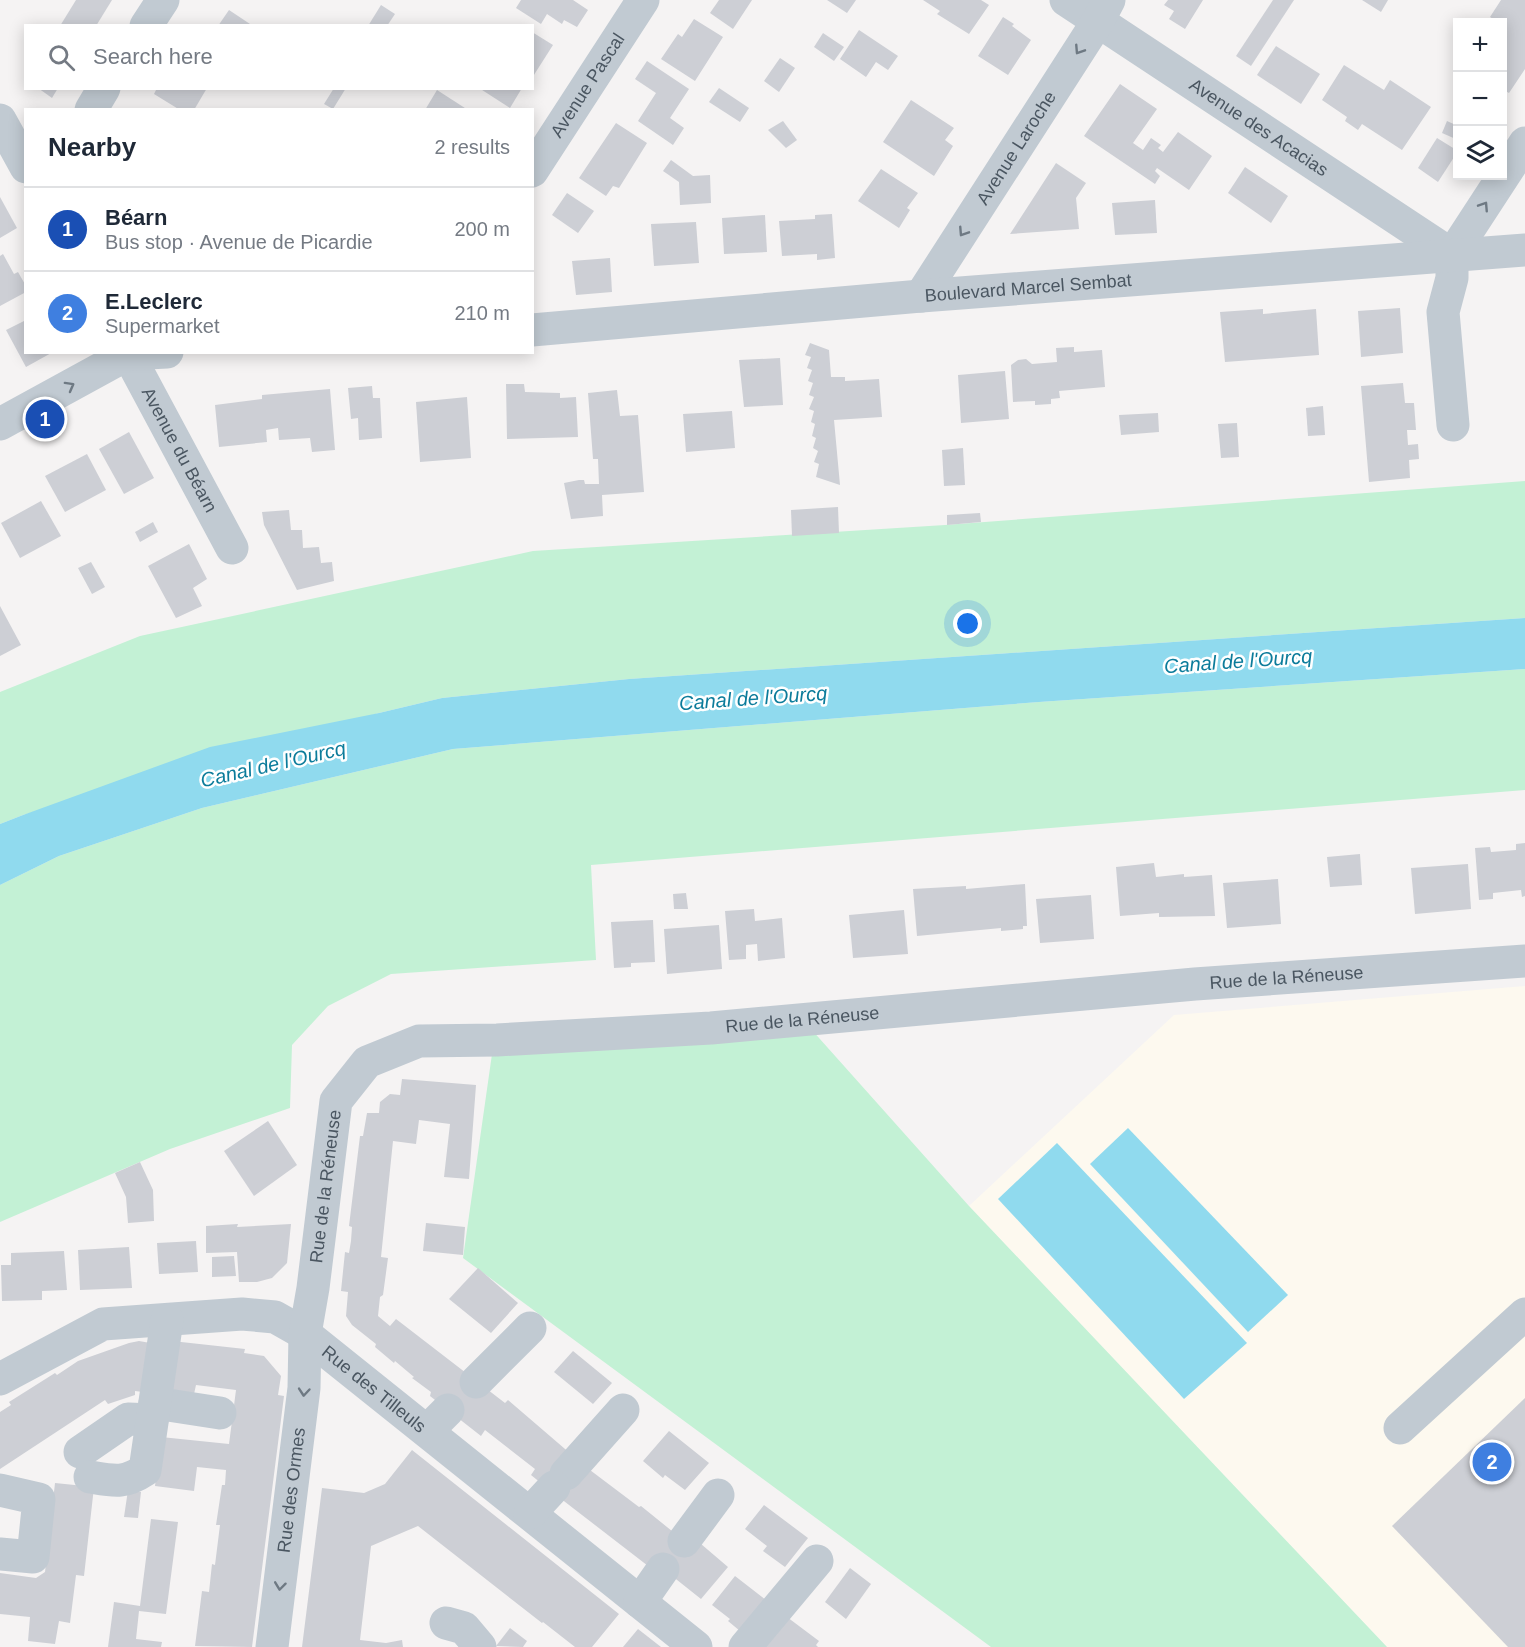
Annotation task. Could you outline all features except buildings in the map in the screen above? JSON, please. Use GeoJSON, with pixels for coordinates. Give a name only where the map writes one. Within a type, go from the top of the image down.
{"type":"FeatureCollection","features":[{"type":"Feature","properties":{"kind":"street"},"geometry":{"type":"LineString","coordinates":[[147,24],[163,0]]}},
{"type":"Feature","properties":{"kind":"street","name":"Avenue Pascal"},"geometry":{"type":"LineString","coordinates":[[534,168],[643,0]]}},
{"type":"Feature","properties":{"kind":"street","name":"Avenue des Acacias"},"geometry":{"type":"LineString","coordinates":[[1066,0],[1104,10],[1452,255]]}},
{"type":"Feature","properties":{"kind":"street","name":"Avenue Laroche"},"geometry":{"type":"LineString","coordinates":[[921,296],[1104,10]]}},
{"type":"Feature","properties":{"kind":"street"},"geometry":{"type":"LineString","coordinates":[[91,108],[103,90]]}},
{"type":"Feature","properties":{"kind":"street"},"geometry":{"type":"LineString","coordinates":[[0,120],[24,163]]}},
{"type":"Feature","properties":{"kind":"street"},"geometry":{"type":"LineString","coordinates":[[1453,425],[1443,312],[1452,278],[1452,255],[1525,143]]}},
{"type":"Feature","properties":{"kind":"street","name":"Boulevard Marcel Sembat"},"geometry":{"type":"LineString","coordinates":[[534,330],[921,296],[1525,250]]}},
{"type":"Feature","properties":{"kind":"street"},"geometry":{"type":"LineString","coordinates":[[0,424],[126,354]]}},
{"type":"Feature","properties":{"kind":"street","name":"Avenue du Béarn"},"geometry":{"type":"LineString","coordinates":[[129,354],[232,548]]}},
{"type":"Feature","properties":{"kind":"street","name":"Rue de la Réneuse"},"geometry":{"type":"LineString","coordinates":[[305,1334],[313,1288],[336,1101],[367,1062],[419,1041],[497,1040],[711,1028],[1195,984],[1525,961]]}},
{"type":"Feature","properties":{"kind":"street","name":"Rue des Tilleuls"},"geometry":{"type":"LineString","coordinates":[[0,1379],[103,1324],[242,1314],[275,1317],[305,1334],[438,1421],[530,1514],[696,1647]]}},
{"type":"Feature","properties":{"kind":"street"},"geometry":{"type":"LineString","coordinates":[[1400,1428],[1525,1314]]}},
{"type":"Feature","properties":{"kind":"street"},"geometry":{"type":"LineString","coordinates":[[167,1320],[153,1411],[145,1470],[131,1479],[112,1480],[85,1464],[128,1419],[153,1411],[220,1413]]}},
{"type":"Feature","properties":{"kind":"street"},"geometry":{"type":"LineString","coordinates":[[476,1382],[530,1328]]}},
{"type":"Feature","properties":{"kind":"street","name":"Rue des Ormes"},"geometry":{"type":"LineString","coordinates":[[272,1647],[304,1388],[305,1334]]}},
{"type":"Feature","properties":{"kind":"street"},"geometry":{"type":"LineString","coordinates":[[530,1514],[623,1410]]}},
{"type":"Feature","properties":{"kind":"street"},"geometry":{"type":"LineString","coordinates":[[0,1490],[39,1499],[33,1557],[0,1554]]}},
{"type":"Feature","properties":{"kind":"street"},"geometry":{"type":"LineString","coordinates":[[684,1541],[718,1495]]}},
{"type":"Feature","properties":{"kind":"street"},"geometry":{"type":"LineString","coordinates":[[745,1647],[817,1562]]}},
{"type":"Feature","properties":{"kind":"street"},"geometry":{"type":"LineString","coordinates":[[640,1602],[663,1569]]}},
{"type":"Feature","properties":{"kind":"street"},"geometry":{"type":"LineString","coordinates":[[446,1623],[464,1628],[480,1647]]}},
{"type":"Feature","properties":{"kind":"shaded area"},"geometry":{"type":"Polygon","coordinates":[[[1525,986],[1525,1647],[1387,1647],[969,1206],[1174,1015],[1525,986]]]}},
{"type":"Feature","properties":{"kind":"green space"},"geometry":{"type":"Polygon","coordinates":[[[1525,481],[1525,618],[629,679],[442,698],[379,713],[23,815],[0,824],[0,692],[140,636],[533,551],[945,525],[1525,481]]]}},
{"type":"Feature","properties":{"kind":"green space"},"geometry":{"type":"Polygon","coordinates":[[[1525,669],[1525,790],[591,865],[596,960],[391,974],[328,1006],[292,1045],[290,1108],[170,1149],[0,1222],[0,885],[59,856],[202,808],[453,749],[1039,702],[1525,669]]]}},
{"type":"Feature","properties":{"kind":"green space"},"geometry":{"type":"Polygon","coordinates":[[[811,1029],[969,1206],[1387,1647],[991,1647],[463,1258],[492,1054],[811,1029]]]}},
{"type":"Feature","properties":{"kind":"water","name":"Canal de l'Ourcq"},"geometry":{"type":"Polygon","coordinates":[[[1525,618],[1525,669],[1039,702],[453,749],[202,808],[59,856],[0,885],[0,824],[210,747],[442,698],[629,679],[1525,618]]]}},
{"type":"Feature","properties":{"kind":"water"},"geometry":{"type":"Polygon","coordinates":[[[1128,1128],[1288,1295],[1248,1332],[1090,1164],[1128,1128]]]}},
{"type":"Feature","properties":{"kind":"water"},"geometry":{"type":"Polygon","coordinates":[[[1057,1143],[1247,1343],[1184,1399],[998,1199],[1057,1143]]]}},
{"type":"Feature","properties":{"kind":"place","name":"Béarn"},"geometry":{"type":"Point","coordinates":[45,419]}},
{"type":"Feature","properties":{"kind":"place","name":"E.Leclerc"},"geometry":{"type":"Point","coordinates":[1492,1462]}}]}
